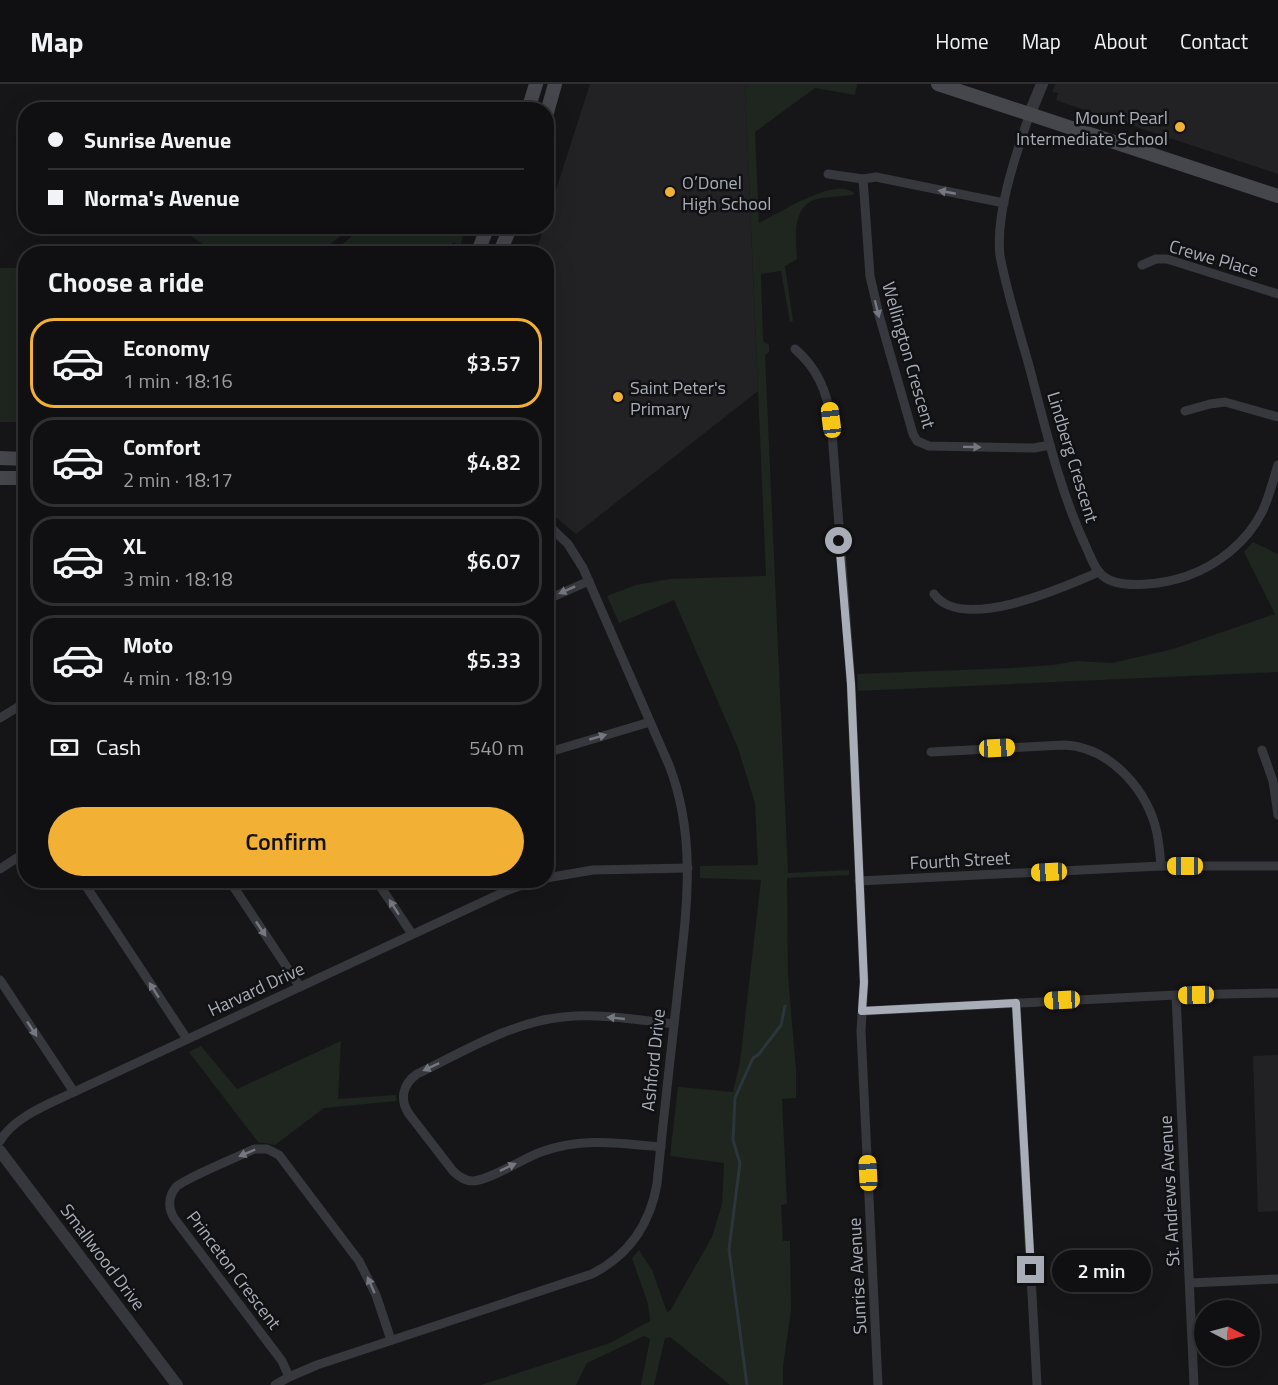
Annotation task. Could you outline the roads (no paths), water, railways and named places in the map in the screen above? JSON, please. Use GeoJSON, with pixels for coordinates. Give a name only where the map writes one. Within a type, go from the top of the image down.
{"type":"FeatureCollection","features":[{"type":"Feature","properties":{"kind":"main road"},"geometry":{"type":"LineString","coordinates":[[530,102],[536,84]]}},
{"type":"Feature","properties":{"kind":"main road"},"geometry":{"type":"LineString","coordinates":[[550,102],[555,84]]}},
{"type":"Feature","properties":{"kind":"main road"},"geometry":{"type":"LineString","coordinates":[[938,84],[1278,196]]}},
{"type":"Feature","properties":{"kind":"main road"},"geometry":{"type":"LineString","coordinates":[[0,458],[18,459]]}},
{"type":"Feature","properties":{"kind":"main road"},"geometry":{"type":"LineString","coordinates":[[0,478],[18,478]]}},
{"type":"Feature","properties":{"kind":"street"},"geometry":{"type":"LineString","coordinates":[[1030,113],[1042,84]]}},
{"type":"Feature","properties":{"kind":"street","name":"Lindberg Crescent"},"geometry":{"type":"LineString","coordinates":[[1030,113],[1004,203],[999,234],[1002,267],[1070,510],[1099,572]]}},
{"type":"Feature","properties":{"kind":"street"},"geometry":{"type":"LineString","coordinates":[[828,174],[863,179],[876,177],[1004,203]]}},
{"type":"Feature","properties":{"kind":"street","name":"Wellington Crescent"},"geometry":{"type":"LineString","coordinates":[[863,179],[872,285],[914,438],[920,444],[929,446],[1034,448],[1050,445]]}},
{"type":"Feature","properties":{"kind":"street","name":"Crewe Place"},"geometry":{"type":"LineString","coordinates":[[1142,265],[1156,259],[1167,259],[1278,294]]}},
{"type":"Feature","properties":{"kind":"street","name":"Sunrise Avenue"},"geometry":{"type":"LineString","coordinates":[[795,348],[811,364],[822,384],[831,420],[851,684],[864,982],[861,1031],[878,1385]]}},
{"type":"Feature","properties":{"kind":"street"},"geometry":{"type":"LineString","coordinates":[[1185,411],[1225,402],[1278,417]]}},
{"type":"Feature","properties":{"kind":"street"},"geometry":{"type":"LineString","coordinates":[[934,594],[943,602],[956,608],[970,609],[1033,599],[1099,572],[1104,578],[1119,583],[1149,584],[1183,577],[1213,564],[1232,550],[1258,519],[1278,465]]}},
{"type":"Feature","properties":{"kind":"street","name":"Ashford Drive"},"geometry":{"type":"LineString","coordinates":[[275,1385],[289,1377],[391,1340],[584,1276],[614,1261],[629,1246],[646,1221],[655,1194],[688,895],[686,834],[672,774],[650,722],[574,551],[554,530]]}},
{"type":"Feature","properties":{"kind":"street"},"geometry":{"type":"LineString","coordinates":[[554,597],[589,582]]}},
{"type":"Feature","properties":{"kind":"street"},"geometry":{"type":"LineString","coordinates":[[0,718],[18,707]]}},
{"type":"Feature","properties":{"kind":"street"},"geometry":{"type":"LineString","coordinates":[[554,751],[650,722]]}},
{"type":"Feature","properties":{"kind":"street"},"geometry":{"type":"LineString","coordinates":[[932,752],[1063,745],[1078,746],[1093,751],[1122,772],[1141,796],[1155,825],[1161,866]]}},
{"type":"Feature","properties":{"kind":"street"},"geometry":{"type":"LineString","coordinates":[[1262,750],[1273,781],[1278,815]]}},
{"type":"Feature","properties":{"kind":"street"},"geometry":{"type":"LineString","coordinates":[[0,869],[18,857]]}},
{"type":"Feature","properties":{"kind":"street","name":"Fourth Street"},"geometry":{"type":"LineString","coordinates":[[859,881],[1161,866],[1278,866]]}},
{"type":"Feature","properties":{"kind":"street"},"geometry":{"type":"LineString","coordinates":[[554,877],[600,870],[688,868]]}},
{"type":"Feature","properties":{"kind":"street"},"geometry":{"type":"LineString","coordinates":[[87,888],[187,1039]]}},
{"type":"Feature","properties":{"kind":"street"},"geometry":{"type":"LineString","coordinates":[[234,888],[300,987]]}},
{"type":"Feature","properties":{"kind":"street"},"geometry":{"type":"LineString","coordinates":[[381,888],[412,934]]}},
{"type":"Feature","properties":{"kind":"street","name":"Harvard Drive"},"geometry":{"type":"LineString","coordinates":[[0,1141],[6,1130],[74,1092],[514,888]]}},
{"type":"Feature","properties":{"kind":"street"},"geometry":{"type":"LineString","coordinates":[[0,980],[74,1092]]}},
{"type":"Feature","properties":{"kind":"street"},"geometry":{"type":"LineString","coordinates":[[862,1011],[1176,995],[1278,993]]}},
{"type":"Feature","properties":{"kind":"street","name":"St. Andrews Avenue"},"geometry":{"type":"LineString","coordinates":[[1176,995],[1194,1385]]}},
{"type":"Feature","properties":{"kind":"street"},"geometry":{"type":"LineString","coordinates":[[1016,1003],[1037,1385]]}},
{"type":"Feature","properties":{"kind":"street"},"geometry":{"type":"LineString","coordinates":[[661,1147],[606,1142],[574,1143],[541,1152],[483,1179],[468,1181],[453,1171],[405,1108],[403,1097],[406,1085],[417,1074],[506,1032],[532,1023],[562,1017],[585,1016],[674,1024]]}},
{"type":"Feature","properties":{"kind":"street","name":"Princeton Crescent"},"geometry":{"type":"LineString","coordinates":[[289,1377],[282,1361],[174,1218],[170,1209],[170,1198],[179,1185],[254,1149],[267,1149],[279,1155],[354,1254],[372,1286],[391,1340]]}},
{"type":"Feature","properties":{"kind":"street","name":"Smallwood Drive"},"geometry":{"type":"LineString","coordinates":[[0,1150],[177,1385]]}},
{"type":"Feature","properties":{"kind":"street"},"geometry":{"type":"LineString","coordinates":[[1190,1283],[1278,1279]]}},
{"type":"Feature","properties":{"kind":"waterway"},"geometry":{"type":"LineString","coordinates":[[747,1385],[729,1249],[740,1163],[733,1140],[735,1098],[753,1058],[759,1054],[781,1025],[785,1006]]}},
{"type":"Feature","properties":{"kind":"place","name":"Mount Pearl Intermediate School"},"geometry":{"type":"Point","coordinates":[1180,127]}},
{"type":"Feature","properties":{"kind":"place","name":"O’Donel High School"},"geometry":{"type":"Point","coordinates":[670,192]}},
{"type":"Feature","properties":{"kind":"place","name":"Saint Peter's Primary"},"geometry":{"type":"Point","coordinates":[618,397]}}]}
